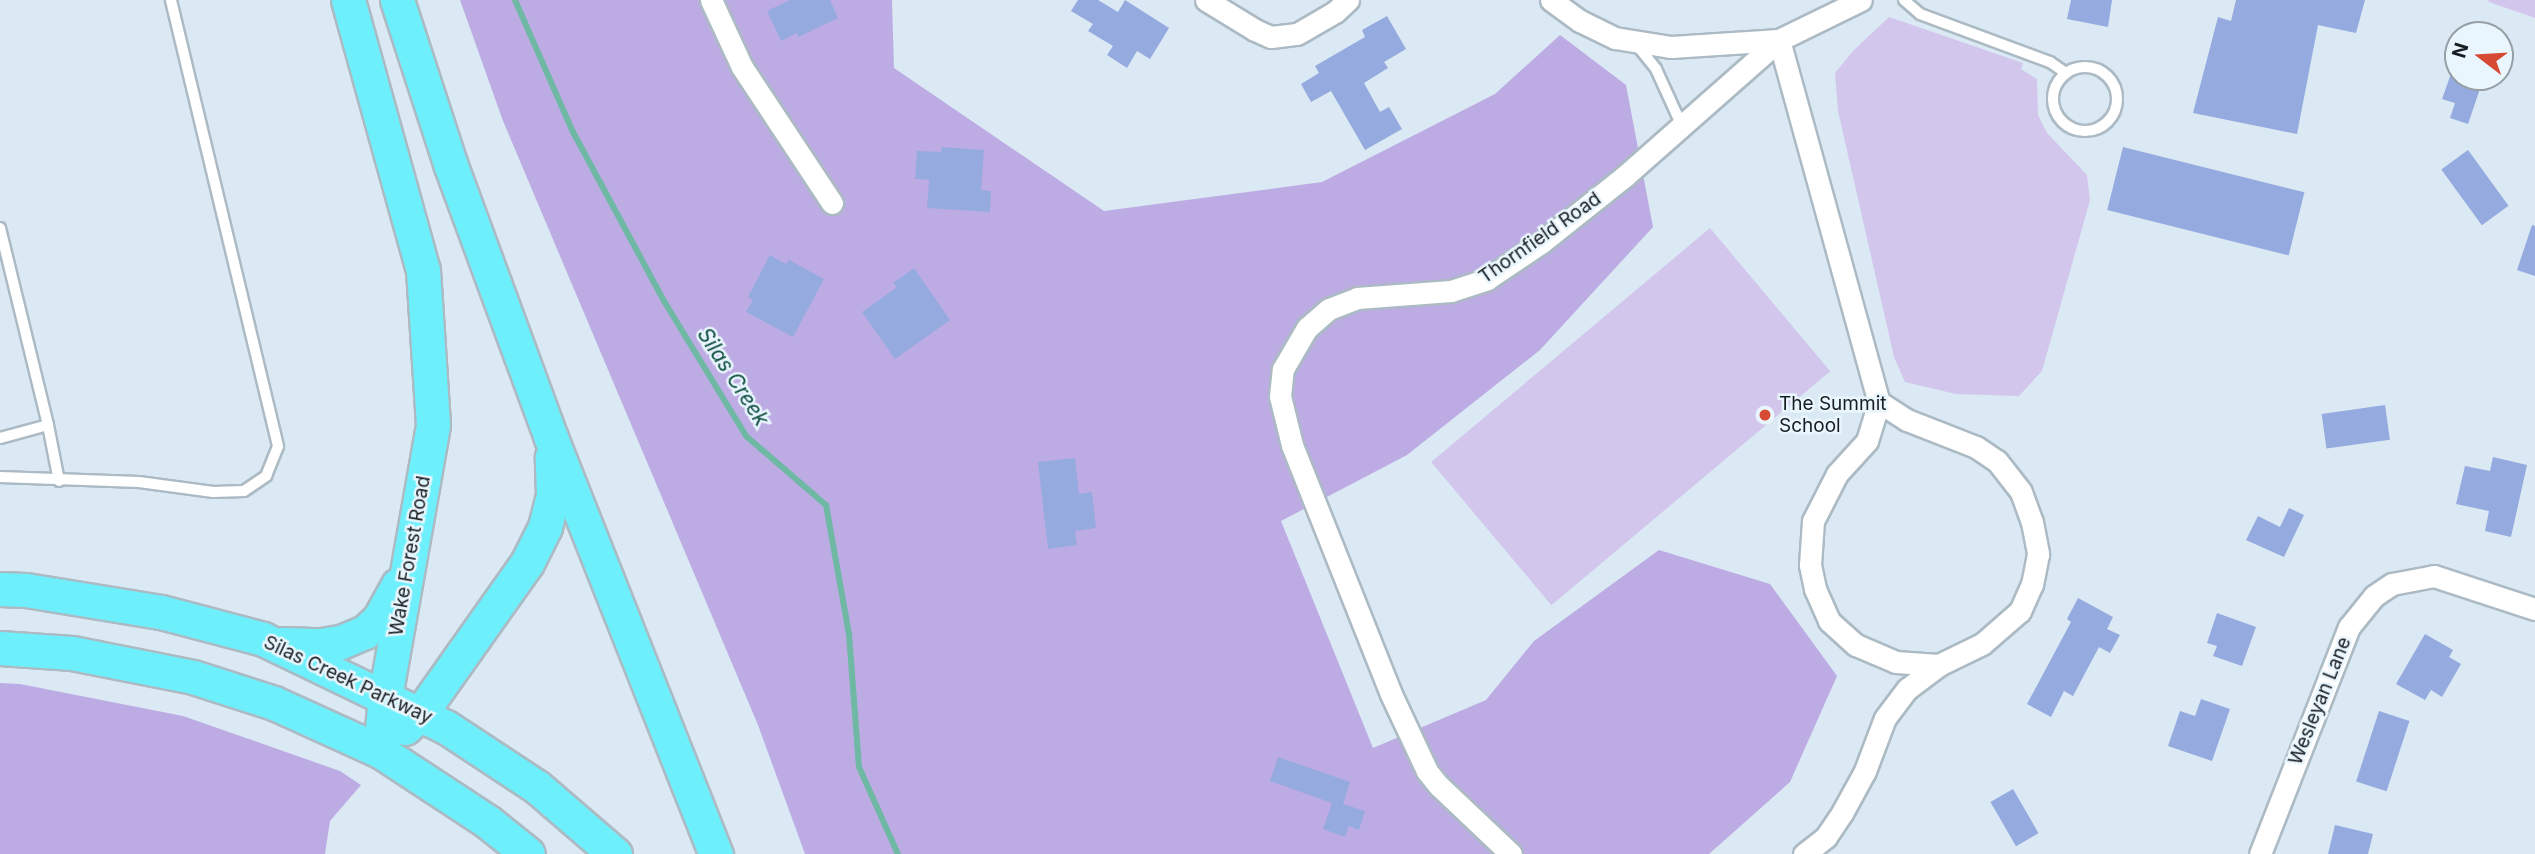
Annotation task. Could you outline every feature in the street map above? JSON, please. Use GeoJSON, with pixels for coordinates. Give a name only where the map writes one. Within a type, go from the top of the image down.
{"type":"FeatureCollection","features":[{"type":"Feature","properties":{"kind":"main road","name":"Wake Forest Road"},"geometry":{"type":"LineString","coordinates":[[348,0],[423,270],[433,425],[386,696],[380,751]]}},
{"type":"Feature","properties":{"kind":"main road"},"geometry":{"type":"LineString","coordinates":[[397,0],[451,166],[551,438],[716,854]]}},
{"type":"Feature","properties":{"kind":"main road"},"geometry":{"type":"LineString","coordinates":[[380,751],[420,714],[527,563],[545,527],[553,494],[551,438]]}},
{"type":"Feature","properties":{"kind":"main road"},"geometry":{"type":"LineString","coordinates":[[272,644],[321,645],[341,642],[365,632],[379,619],[409,564]]}},
{"type":"Feature","properties":{"kind":"main road","name":"Silas Creek Parkway"},"geometry":{"type":"LineString","coordinates":[[0,589],[161,611],[272,644],[386,696],[446,727],[537,787],[615,854]]}},
{"type":"Feature","properties":{"kind":"main road"},"geometry":{"type":"LineString","coordinates":[[0,648],[72,653],[192,677],[285,708],[380,751],[488,822],[528,854]]}},
{"type":"Feature","properties":{"kind":"street"},"geometry":{"type":"LineString","coordinates":[[711,0],[742,67],[832,203]]}},
{"type":"Feature","properties":{"kind":"street"},"geometry":{"type":"LineString","coordinates":[[1206,0],[1271,37],[1297,34],[1335,12],[1348,0]]}},
{"type":"Feature","properties":{"kind":"street"},"geometry":{"type":"LineString","coordinates":[[1551,0],[1595,30],[1636,44],[1690,47],[1779,40],[1860,0]]}},
{"type":"Feature","properties":{"kind":"street"},"geometry":{"type":"LineString","coordinates":[[1779,40],[1879,402],[1867,442],[1837,474],[1813,521],[1810,565],[1815,589],[1829,621],[1863,649],[1896,663],[1939,665]]}},
{"type":"Feature","properties":{"kind":"street","name":"Thornfield Road"},"geometry":{"type":"LineString","coordinates":[[1511,854],[1471,819],[1427,771],[1346,588],[1292,445],[1280,396],[1280,381],[1290,356],[1307,328],[1329,309],[1375,296],[1451,291],[1487,279],[1542,242],[1682,126],[1779,40]]}},
{"type":"Feature","properties":{"kind":"street"},"geometry":{"type":"LineString","coordinates":[[1804,854],[1826,837],[1842,813],[1866,771],[1885,718],[1896,702],[1919,678],[1982,644],[2020,611],[2037,568],[2032,522],[2021,492],[1997,461],[1976,447],[1907,420],[1879,402]]}},
{"type":"Feature","properties":{"kind":"street","name":"Wesleyan Lane"},"geometry":{"type":"LineString","coordinates":[[2260,854],[2349,627],[2374,596],[2392,584],[2434,576],[2535,609]]}},
{"type":"Feature","properties":{"kind":"lane"},"geometry":{"type":"LineString","coordinates":[[0,477],[139,482],[213,492],[244,491],[266,476],[278,446],[171,0]]}},
{"type":"Feature","properties":{"kind":"lane"},"geometry":{"type":"LineString","coordinates":[[1904,0],[1920,14],[2050,62],[2066,73]]}},
{"type":"Feature","properties":{"kind":"lane"},"geometry":{"type":"LineString","coordinates":[[1636,44],[1656,69],[1682,126]]}},
{"type":"Feature","properties":{"kind":"lane"},"geometry":{"type":"LineString","coordinates":[[2087,67],[2107,76],[2114,85],[2116,106],[2105,125],[2085,132],[2075,130],[2059,119],[2052,99],[2059,80],[2066,73],[2087,67]]}},
{"type":"Feature","properties":{"kind":"lane"},"geometry":{"type":"LineString","coordinates":[[0,228],[60,481]]}},
{"type":"Feature","properties":{"kind":"lane"},"geometry":{"type":"LineString","coordinates":[[0,438],[48,425]]}},
{"type":"Feature","properties":{"kind":"shaded area"},"geometry":{"type":"Polygon","coordinates":[[[460,0],[892,0],[894,68],[1104,211],[1322,182],[1495,94],[1560,35],[1626,85],[1653,227],[1540,350],[1407,455],[1281,521],[1373,748],[1486,700],[1534,641],[1659,550],[1770,584],[1837,676],[1790,782],[1709,854],[805,854],[758,725],[503,121],[460,0]]]}},
{"type":"Feature","properties":{"kind":"shaded area"},"geometry":{"type":"Polygon","coordinates":[[[2488,0],[2535,0],[2535,18],[2489,2],[2488,0]]]}},
{"type":"Feature","properties":{"kind":"shaded area"},"geometry":{"type":"Polygon","coordinates":[[[1889,17],[2023,63],[2021,69],[2037,79],[2038,115],[2047,133],[2087,175],[2090,200],[2042,371],[2019,396],[1956,394],[1905,382],[1894,357],[1838,111],[1835,73],[1853,51],[1889,17]]]}},
{"type":"Feature","properties":{"kind":"shaded area"},"geometry":{"type":"Polygon","coordinates":[[[1710,228],[1830,371],[1551,605],[1431,462],[1710,228]]]}},
{"type":"Feature","properties":{"kind":"shaded area"},"geometry":{"type":"Polygon","coordinates":[[[0,683],[20,684],[183,716],[340,771],[361,785],[330,821],[325,854],[0,854],[0,683]]]}},
{"type":"Feature","properties":{"kind":"building"},"geometry":{"type":"Polygon","coordinates":[[[790,0],[830,0],[838,18],[798,37],[797,33],[781,41],[767,11],[790,0]]]}},
{"type":"Feature","properties":{"kind":"building"},"geometry":{"type":"Polygon","coordinates":[[[1078,0],[1098,0],[1118,12],[1125,0],[1169,28],[1150,59],[1137,51],[1127,68],[1107,55],[1113,46],[1088,31],[1093,24],[1071,11],[1078,0]]]}},
{"type":"Feature","properties":{"kind":"building"},"geometry":{"type":"Polygon","coordinates":[[[2071,0],[2112,0],[2108,27],[2067,19],[2071,0]]]}},
{"type":"Feature","properties":{"kind":"building"},"geometry":{"type":"Polygon","coordinates":[[[2236,0],[2365,0],[2356,33],[2318,25],[2297,134],[2193,113],[2218,17],[2231,21],[2236,0]]]}},
{"type":"Feature","properties":{"kind":"building"},"geometry":{"type":"Polygon","coordinates":[[[1387,16],[1406,49],[1384,62],[1388,68],[1364,83],[1380,112],[1389,107],[1402,129],[1365,150],[1331,91],[1311,102],[1301,84],[1319,73],[1315,66],[1365,37],[1362,30],[1387,16]]]}},
{"type":"Feature","properties":{"kind":"building"},"geometry":{"type":"Polygon","coordinates":[[[2445,91],[2479,91],[2468,124],[2450,118],[2455,103],[2442,99],[2445,91]]]}},
{"type":"Feature","properties":{"kind":"building"},"geometry":{"type":"Polygon","coordinates":[[[941,147],[984,150],[981,190],[991,191],[990,212],[927,208],[929,180],[915,179],[917,151],[941,152],[941,147]]]}},
{"type":"Feature","properties":{"kind":"building"},"geometry":{"type":"Polygon","coordinates":[[[2123,147],[2304,192],[2289,255],[2107,210],[2123,147]]]}},
{"type":"Feature","properties":{"kind":"building"},"geometry":{"type":"Polygon","coordinates":[[[2468,150],[2509,206],[2482,225],[2441,169],[2468,150]]]}},
{"type":"Feature","properties":{"kind":"building"},"geometry":{"type":"Polygon","coordinates":[[[2532,225],[2535,226],[2535,276],[2517,270],[2532,225]]]}},
{"type":"Feature","properties":{"kind":"building"},"geometry":{"type":"Polygon","coordinates":[[[770,255],[786,264],[789,260],[824,279],[793,337],[746,312],[753,300],[748,297],[770,255]]]}},
{"type":"Feature","properties":{"kind":"building"},"geometry":{"type":"Polygon","coordinates":[[[914,268],[950,320],[895,359],[862,312],[897,287],[893,283],[914,268]]]}},
{"type":"Feature","properties":{"kind":"building"},"geometry":{"type":"Polygon","coordinates":[[[2385,405],[2390,440],[2326,449],[2322,414],[2385,405]]]}},
{"type":"Feature","properties":{"kind":"building"},"geometry":{"type":"Polygon","coordinates":[[[2493,457],[2527,465],[2511,537],[2485,531],[2489,511],[2456,504],[2465,466],[2490,471],[2493,457]]]}},
{"type":"Feature","properties":{"kind":"building"},"geometry":{"type":"Polygon","coordinates":[[[1075,458],[1079,494],[1092,492],[1096,528],[1075,531],[1077,545],[1048,549],[1038,462],[1075,458]]]}},
{"type":"Feature","properties":{"kind":"building"},"geometry":{"type":"Polygon","coordinates":[[[2289,508],[2304,515],[2284,557],[2246,540],[2258,516],[2280,527],[2289,508]]]}},
{"type":"Feature","properties":{"kind":"building"},"geometry":{"type":"Polygon","coordinates":[[[2078,598],[2113,617],[2107,629],[2120,635],[2110,653],[2099,647],[2073,696],[2064,691],[2051,717],[2027,704],[2071,622],[2067,619],[2078,598]]]}},
{"type":"Feature","properties":{"kind":"building"},"geometry":{"type":"Polygon","coordinates":[[[2217,613],[2256,627],[2242,666],[2213,656],[2217,646],[2207,643],[2217,613]]]}},
{"type":"Feature","properties":{"kind":"building"},"geometry":{"type":"Polygon","coordinates":[[[2425,634],[2453,650],[2449,657],[2461,664],[2442,697],[2431,690],[2425,700],[2396,684],[2425,634]]]}},
{"type":"Feature","properties":{"kind":"building"},"geometry":{"type":"Polygon","coordinates":[[[2201,699],[2230,709],[2212,761],[2168,746],[2180,711],[2195,716],[2201,699]]]}},
{"type":"Feature","properties":{"kind":"building"},"geometry":{"type":"Polygon","coordinates":[[[2379,711],[2409,721],[2387,791],[2356,781],[2379,711]]]}},
{"type":"Feature","properties":{"kind":"building"},"geometry":{"type":"Polygon","coordinates":[[[1278,757],[1350,782],[1343,804],[1365,811],[1359,830],[1349,826],[1345,837],[1323,829],[1332,803],[1270,781],[1278,757]]]}},
{"type":"Feature","properties":{"kind":"building"},"geometry":{"type":"Polygon","coordinates":[[[2013,789],[2038,833],[2016,846],[1990,802],[2013,789]]]}},
{"type":"Feature","properties":{"kind":"building"},"geometry":{"type":"Polygon","coordinates":[[[2335,825],[2373,834],[2368,854],[2328,854],[2335,825]]]}},
{"type":"Feature","properties":{"kind":"waterway","name":"Silas Creek"},"geometry":{"type":"LineString","coordinates":[[515,0],[573,132],[664,301],[746,436],[826,505],[849,634],[859,767],[898,854]]}},
{"type":"Feature","properties":{"kind":"place","name":"The Summit School"},"geometry":{"type":"Point","coordinates":[1765,415]}}]}
